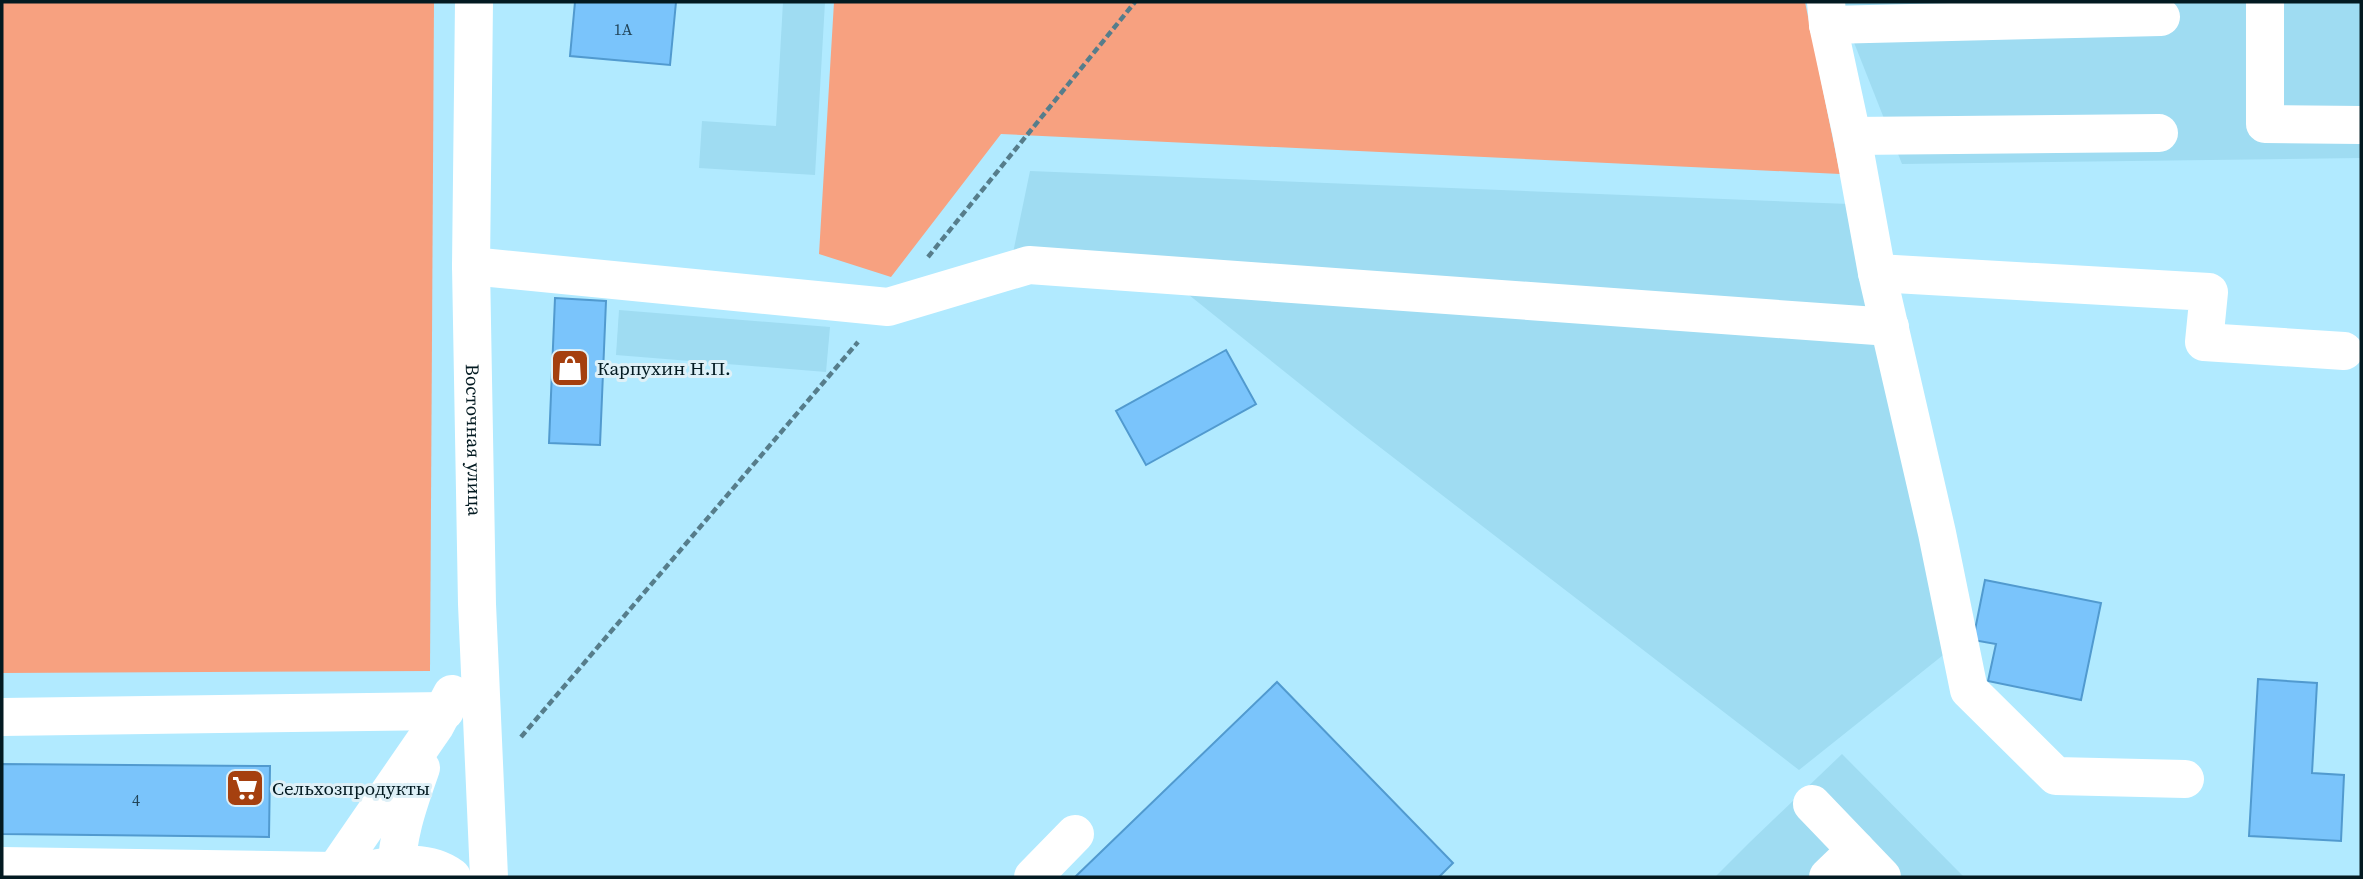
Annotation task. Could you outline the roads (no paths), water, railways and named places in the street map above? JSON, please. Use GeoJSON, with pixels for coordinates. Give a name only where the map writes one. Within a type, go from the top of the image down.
{"type":"FeatureCollection","features":[{"type":"Feature","properties":{"kind":"street","name":"Восточная улица"},"geometry":{"type":"LineString","coordinates":[[474,2],[471,266],[477,604],[489,877]]}},
{"type":"Feature","properties":{"kind":"street"},"geometry":{"type":"LineString","coordinates":[[2265,2],[2264,124],[2361,125]]}},
{"type":"Feature","properties":{"kind":"street"},"geometry":{"type":"LineString","coordinates":[[2161,17],[1827,13],[1877,273],[1937,533],[1969,690],[2056,776],[2185,779]]}},
{"type":"Feature","properties":{"kind":"street"},"geometry":{"type":"LineString","coordinates":[[1852,136],[2159,133]]}},
{"type":"Feature","properties":{"kind":"street"},"geometry":{"type":"LineString","coordinates":[[471,266],[888,307],[1029,265],[1890,327]]}},
{"type":"Feature","properties":{"kind":"street"},"geometry":{"type":"LineString","coordinates":[[1877,273],[2209,292],[2204,342],[2344,351]]}},
{"type":"Feature","properties":{"kind":"street"},"geometry":{"type":"LineString","coordinates":[[397,871],[406,809],[440,718],[460,677],[477,604]]}},
{"type":"Feature","properties":{"kind":"street"},"geometry":{"type":"LineString","coordinates":[[2,717],[440,718]]}},
{"type":"Feature","properties":{"kind":"street"},"geometry":{"type":"LineString","coordinates":[[340,875],[440,718]]}},
{"type":"Feature","properties":{"kind":"street"},"geometry":{"type":"LineString","coordinates":[[471,877],[481,848],[484,780]]}},
{"type":"Feature","properties":{"kind":"street"},"geometry":{"type":"LineString","coordinates":[[1812,804],[1882,877]]}},
{"type":"Feature","properties":{"kind":"street"},"geometry":{"type":"LineString","coordinates":[[1033,877],[1075,834]]}},
{"type":"Feature","properties":{"kind":"street"},"geometry":{"type":"LineString","coordinates":[[1828,877],[1856,850]]}},
{"type":"Feature","properties":{"kind":"street"},"geometry":{"type":"LineString","coordinates":[[2,866],[340,875],[369,870],[397,871],[420,864],[444,871],[452,877]]}},
{"type":"Feature","properties":{"kind":"place","name":"Карпухин Н.П."},"geometry":{"type":"Point","coordinates":[570,368]}},
{"type":"Feature","properties":{"kind":"place","name":"Сельхозпродукты"},"geometry":{"type":"Point","coordinates":[245,788]}}]}
